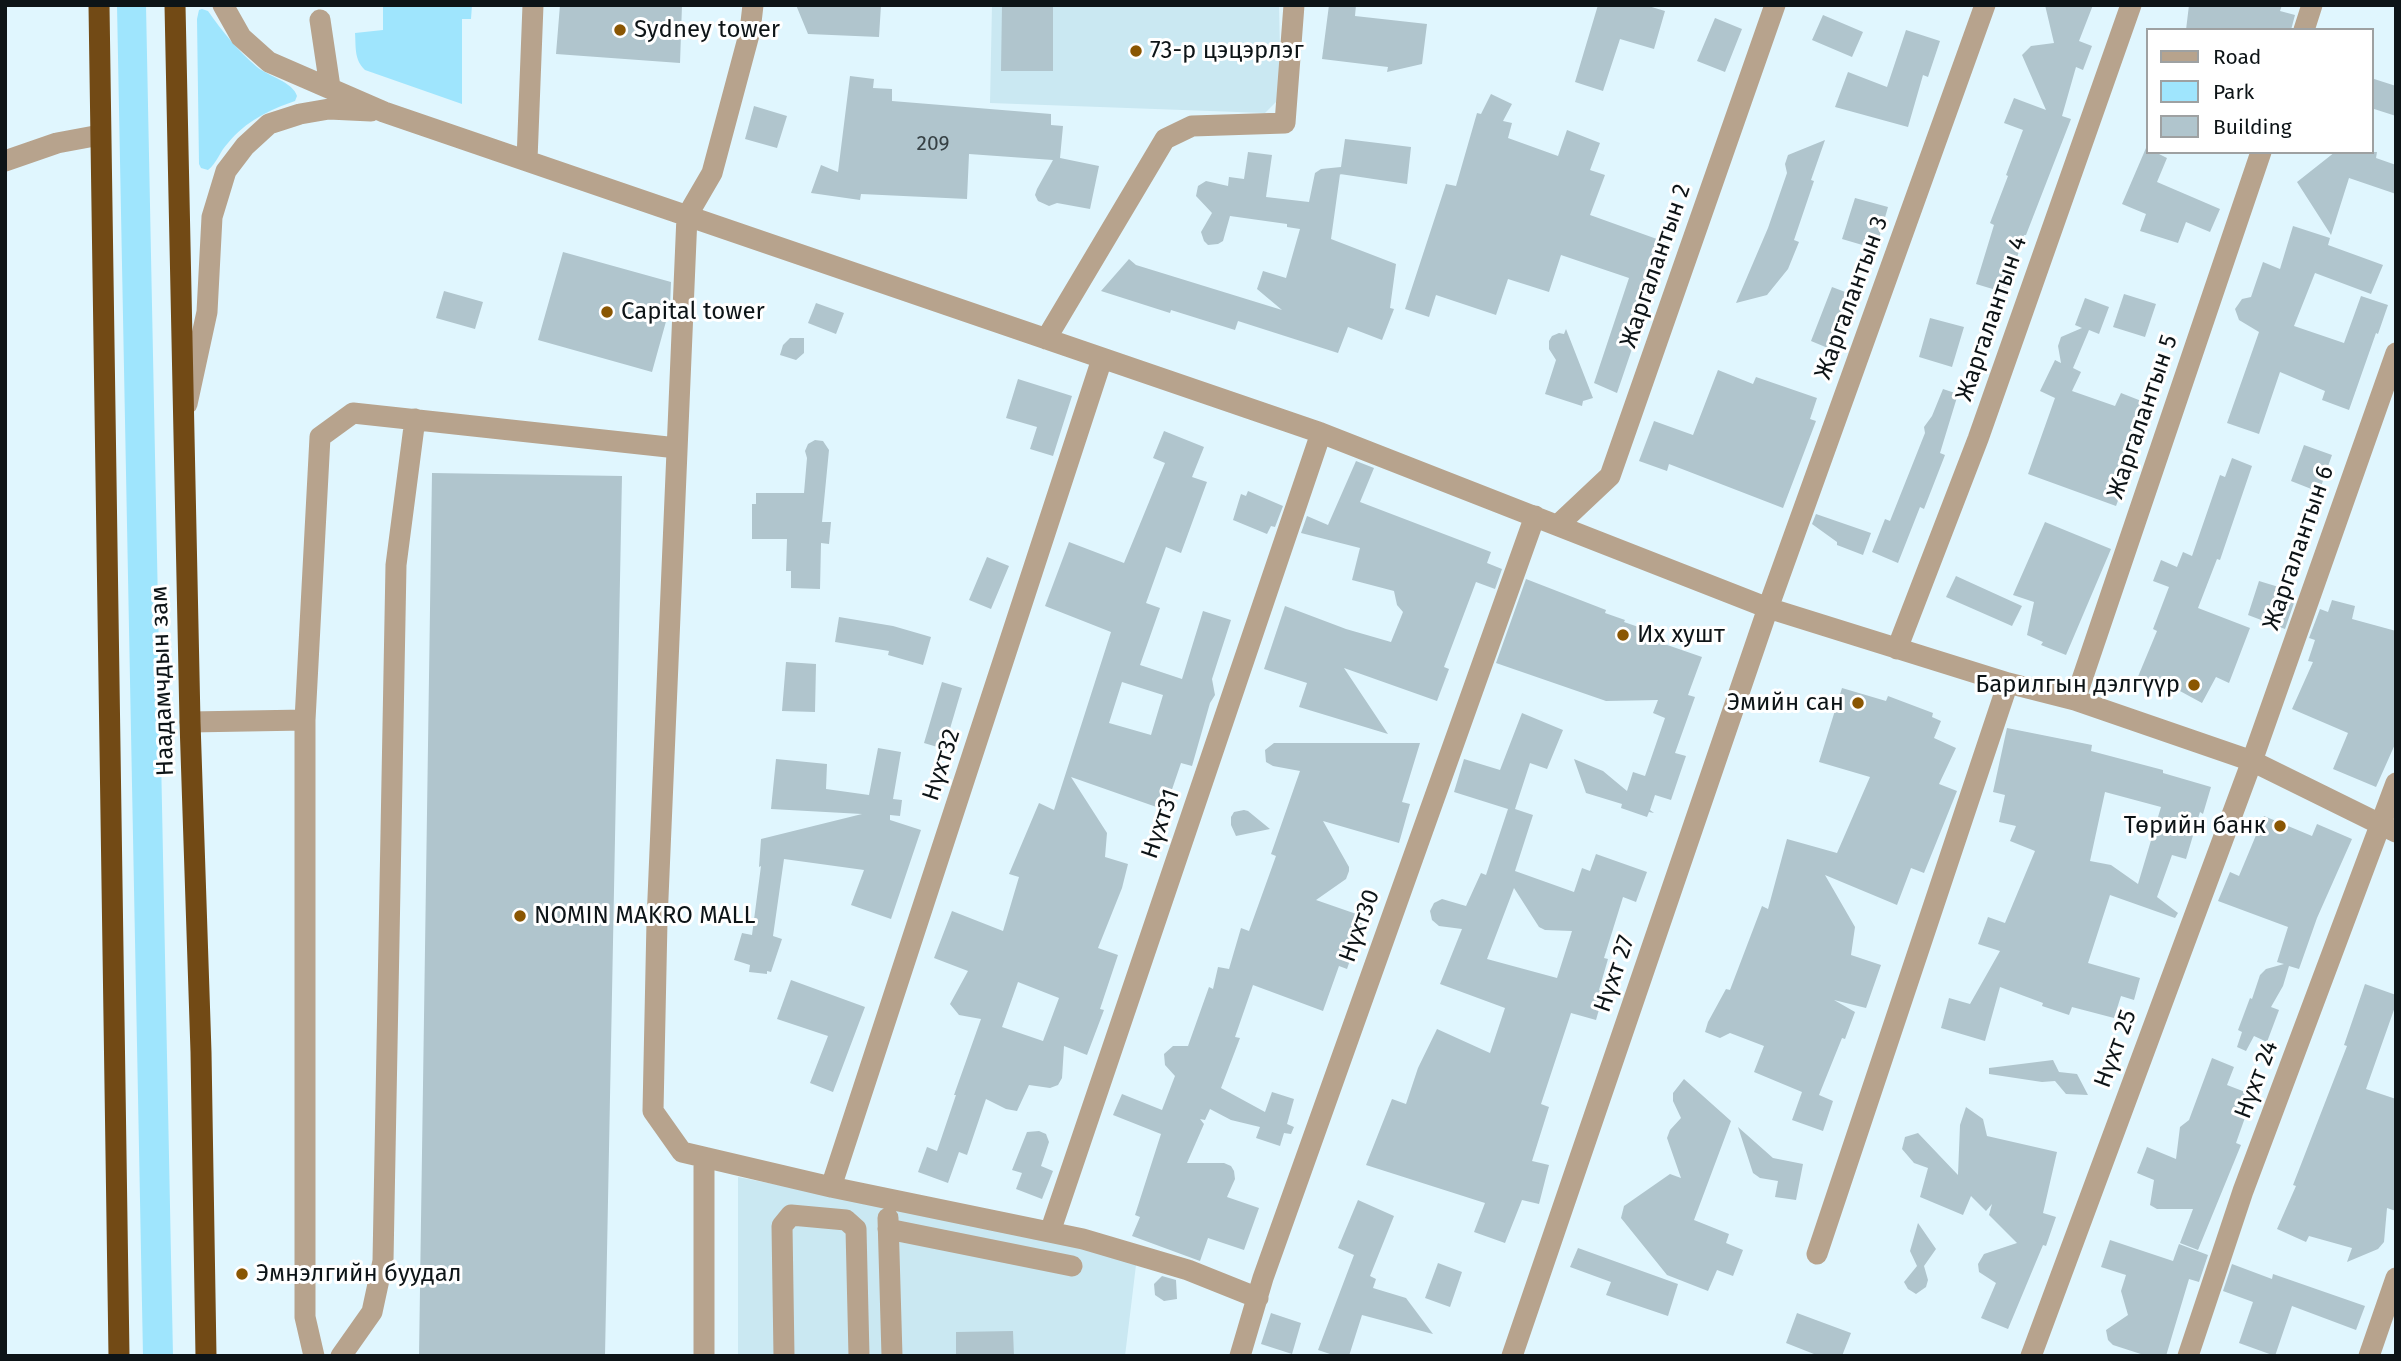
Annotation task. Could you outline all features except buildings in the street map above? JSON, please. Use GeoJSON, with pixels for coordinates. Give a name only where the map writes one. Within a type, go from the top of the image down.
{"type":"FeatureCollection","features":[{"type":"Feature","properties":{"kind":"highway"},"geometry":{"type":"LineString","coordinates":[[99,5],[119,1356]]}},
{"type":"Feature","properties":{"kind":"highway","name":"Наадамчдын зам"},"geometry":{"type":"LineString","coordinates":[[175,5],[206,1356]]}},
{"type":"Feature","properties":{"kind":"street"},"geometry":{"type":"LineString","coordinates":[[223,5],[241,37],[269,62],[384,111],[1321,433],[1768,608],[2008,683],[2075,700],[2252,761],[2389,828]]}},
{"type":"Feature","properties":{"kind":"street"},"geometry":{"type":"LineString","coordinates":[[527,160],[533,5]]}},
{"type":"Feature","properties":{"kind":"street"},"geometry":{"type":"LineString","coordinates":[[753,5],[750,31],[712,173],[687,216],[657,921],[653,1111],[682,1152],[831,1187],[1083,1238],[1188,1270],[1258,1298]]}},
{"type":"Feature","properties":{"kind":"street"},"geometry":{"type":"LineString","coordinates":[[1046,339],[1165,139],[1192,126],[1285,123],[1294,5]]}},
{"type":"Feature","properties":{"kind":"street","name":"Жаргалантын 2"},"geometry":{"type":"LineString","coordinates":[[1558,525],[1610,475],[1776,5]]}},
{"type":"Feature","properties":{"kind":"street","name":"Жаргалантын 3"},"geometry":{"type":"LineString","coordinates":[[1768,608],[1985,5]]}},
{"type":"Feature","properties":{"kind":"street","name":"Жаргалантын 4"},"geometry":{"type":"LineString","coordinates":[[1897,649],[1978,439],[2130,5]]}},
{"type":"Feature","properties":{"kind":"street"},"geometry":{"type":"LineString","coordinates":[[2305,28],[2312,5]]}},
{"type":"Feature","properties":{"kind":"street"},"geometry":{"type":"LineString","coordinates":[[320,20],[330,87]]}},
{"type":"Feature","properties":{"kind":"street"},"geometry":{"type":"LineString","coordinates":[[183,423],[207,312],[212,217],[226,171],[245,146],[269,124],[300,114],[329,109],[384,111]]}},
{"type":"Feature","properties":{"kind":"street"},"geometry":{"type":"LineString","coordinates":[[5,161],[57,143],[100,135]]}},
{"type":"Feature","properties":{"kind":"street","name":"Жаргалантын 5"},"geometry":{"type":"LineString","coordinates":[[2075,700],[2260,154]]}},
{"type":"Feature","properties":{"kind":"street","name":"Жаргалантын 6"},"geometry":{"type":"LineString","coordinates":[[2252,761],[2396,353]]}},
{"type":"Feature","properties":{"kind":"street","name":"Нүхт32"},"geometry":{"type":"LineString","coordinates":[[831,1187],[1102,359]]}},
{"type":"Feature","properties":{"kind":"street"},"geometry":{"type":"LineString","coordinates":[[314,1356],[305,1317],[305,720],[320,438],[353,413],[677,448]]}},
{"type":"Feature","properties":{"kind":"street"},"geometry":{"type":"LineString","coordinates":[[341,1356],[372,1312],[383,1261],[396,565],[415,419]]}},
{"type":"Feature","properties":{"kind":"street","name":"Нүхт31"},"geometry":{"type":"LineString","coordinates":[[1050,1232],[1321,433]]}},
{"type":"Feature","properties":{"kind":"street","name":"Нүхт30"},"geometry":{"type":"LineString","coordinates":[[1240,1356],[1268,1265],[1535,516]]}},
{"type":"Feature","properties":{"kind":"street","name":"Нүхт 27"},"geometry":{"type":"LineString","coordinates":[[1512,1356],[1768,608]]}},
{"type":"Feature","properties":{"kind":"street"},"geometry":{"type":"LineString","coordinates":[[1817,1254],[2008,683]]}},
{"type":"Feature","properties":{"kind":"street"},"geometry":{"type":"LineString","coordinates":[[190,722],[305,720]]}},
{"type":"Feature","properties":{"kind":"street","name":"Нүхт 25"},"geometry":{"type":"LineString","coordinates":[[2031,1356],[2252,761]]}},
{"type":"Feature","properties":{"kind":"street","name":"Нүхт 24"},"geometry":{"type":"LineString","coordinates":[[2188,1356],[2243,1191],[2389,828],[2396,783]]}},
{"type":"Feature","properties":{"kind":"street"},"geometry":{"type":"LineString","coordinates":[[704,1157],[704,1356]]}},
{"type":"Feature","properties":{"kind":"street"},"geometry":{"type":"LineString","coordinates":[[888,1198],[892,1356]]}},
{"type":"Feature","properties":{"kind":"street"},"geometry":{"type":"LineString","coordinates":[[783,1356],[782,1226],[791,1215],[846,1220],[856,1229],[859,1356]]}},
{"type":"Feature","properties":{"kind":"street"},"geometry":{"type":"LineString","coordinates":[[888,1229],[1072,1266]]}},
{"type":"Feature","properties":{"kind":"street"},"geometry":{"type":"LineString","coordinates":[[2368,1356],[2396,1278]]}},
{"type":"Feature","properties":{"kind":"shaded area","name":"73-р цэцэрлэг"},"geometry":{"type":"Polygon","coordinates":[[[992,5],[1279,5],[1281,97],[1265,113],[990,103],[992,5]]]}},
{"type":"Feature","properties":{"kind":"shaded area"},"geometry":{"type":"Polygon","coordinates":[[[738,1177],[1064,1242],[1136,1265],[1125,1356],[738,1356],[738,1177]]]}},
{"type":"Feature","properties":{"kind":"green space"},"geometry":{"type":"Polygon","coordinates":[[[117,5],[146,5],[173,1356],[143,1356],[117,5]]]}},
{"type":"Feature","properties":{"kind":"green space"},"geometry":{"type":"Polygon","coordinates":[[[383,5],[472,5],[471,19],[462,19],[462,104],[365,70],[361,66],[356,53],[355,33],[383,30],[383,5]]]}},
{"type":"Feature","properties":{"kind":"green space"},"geometry":{"type":"Polygon","coordinates":[[[199,10],[208,11],[250,61],[291,87],[297,96],[295,101],[267,112],[242,128],[208,170],[201,168],[199,164],[197,19],[199,10]]]}},
{"type":"Feature","properties":{"kind":"place","name":"Sydney tower"},"geometry":{"type":"Point","coordinates":[620,30]}},
{"type":"Feature","properties":{"kind":"place","name":"73-р цэцэрлэг"},"geometry":{"type":"Point","coordinates":[1136,51]}},
{"type":"Feature","properties":{"kind":"place","name":"Capital tower"},"geometry":{"type":"Point","coordinates":[607,312]}},
{"type":"Feature","properties":{"kind":"place","name":"Их хушт"},"geometry":{"type":"Point","coordinates":[1623,635]}},
{"type":"Feature","properties":{"kind":"place","name":"Барилгын дэлгүүр"},"geometry":{"type":"Point","coordinates":[2194,685]}},
{"type":"Feature","properties":{"kind":"place","name":"Эмийн сан"},"geometry":{"type":"Point","coordinates":[1858,703]}},
{"type":"Feature","properties":{"kind":"place","name":"Төрийн банк"},"geometry":{"type":"Point","coordinates":[2280,826]}},
{"type":"Feature","properties":{"kind":"place","name":"NOMIN MAKRO MALL"},"geometry":{"type":"Point","coordinates":[520,916]}},
{"type":"Feature","properties":{"kind":"place","name":"Эмнэлгийн буудал"},"geometry":{"type":"Point","coordinates":[242,1274]}}]}
